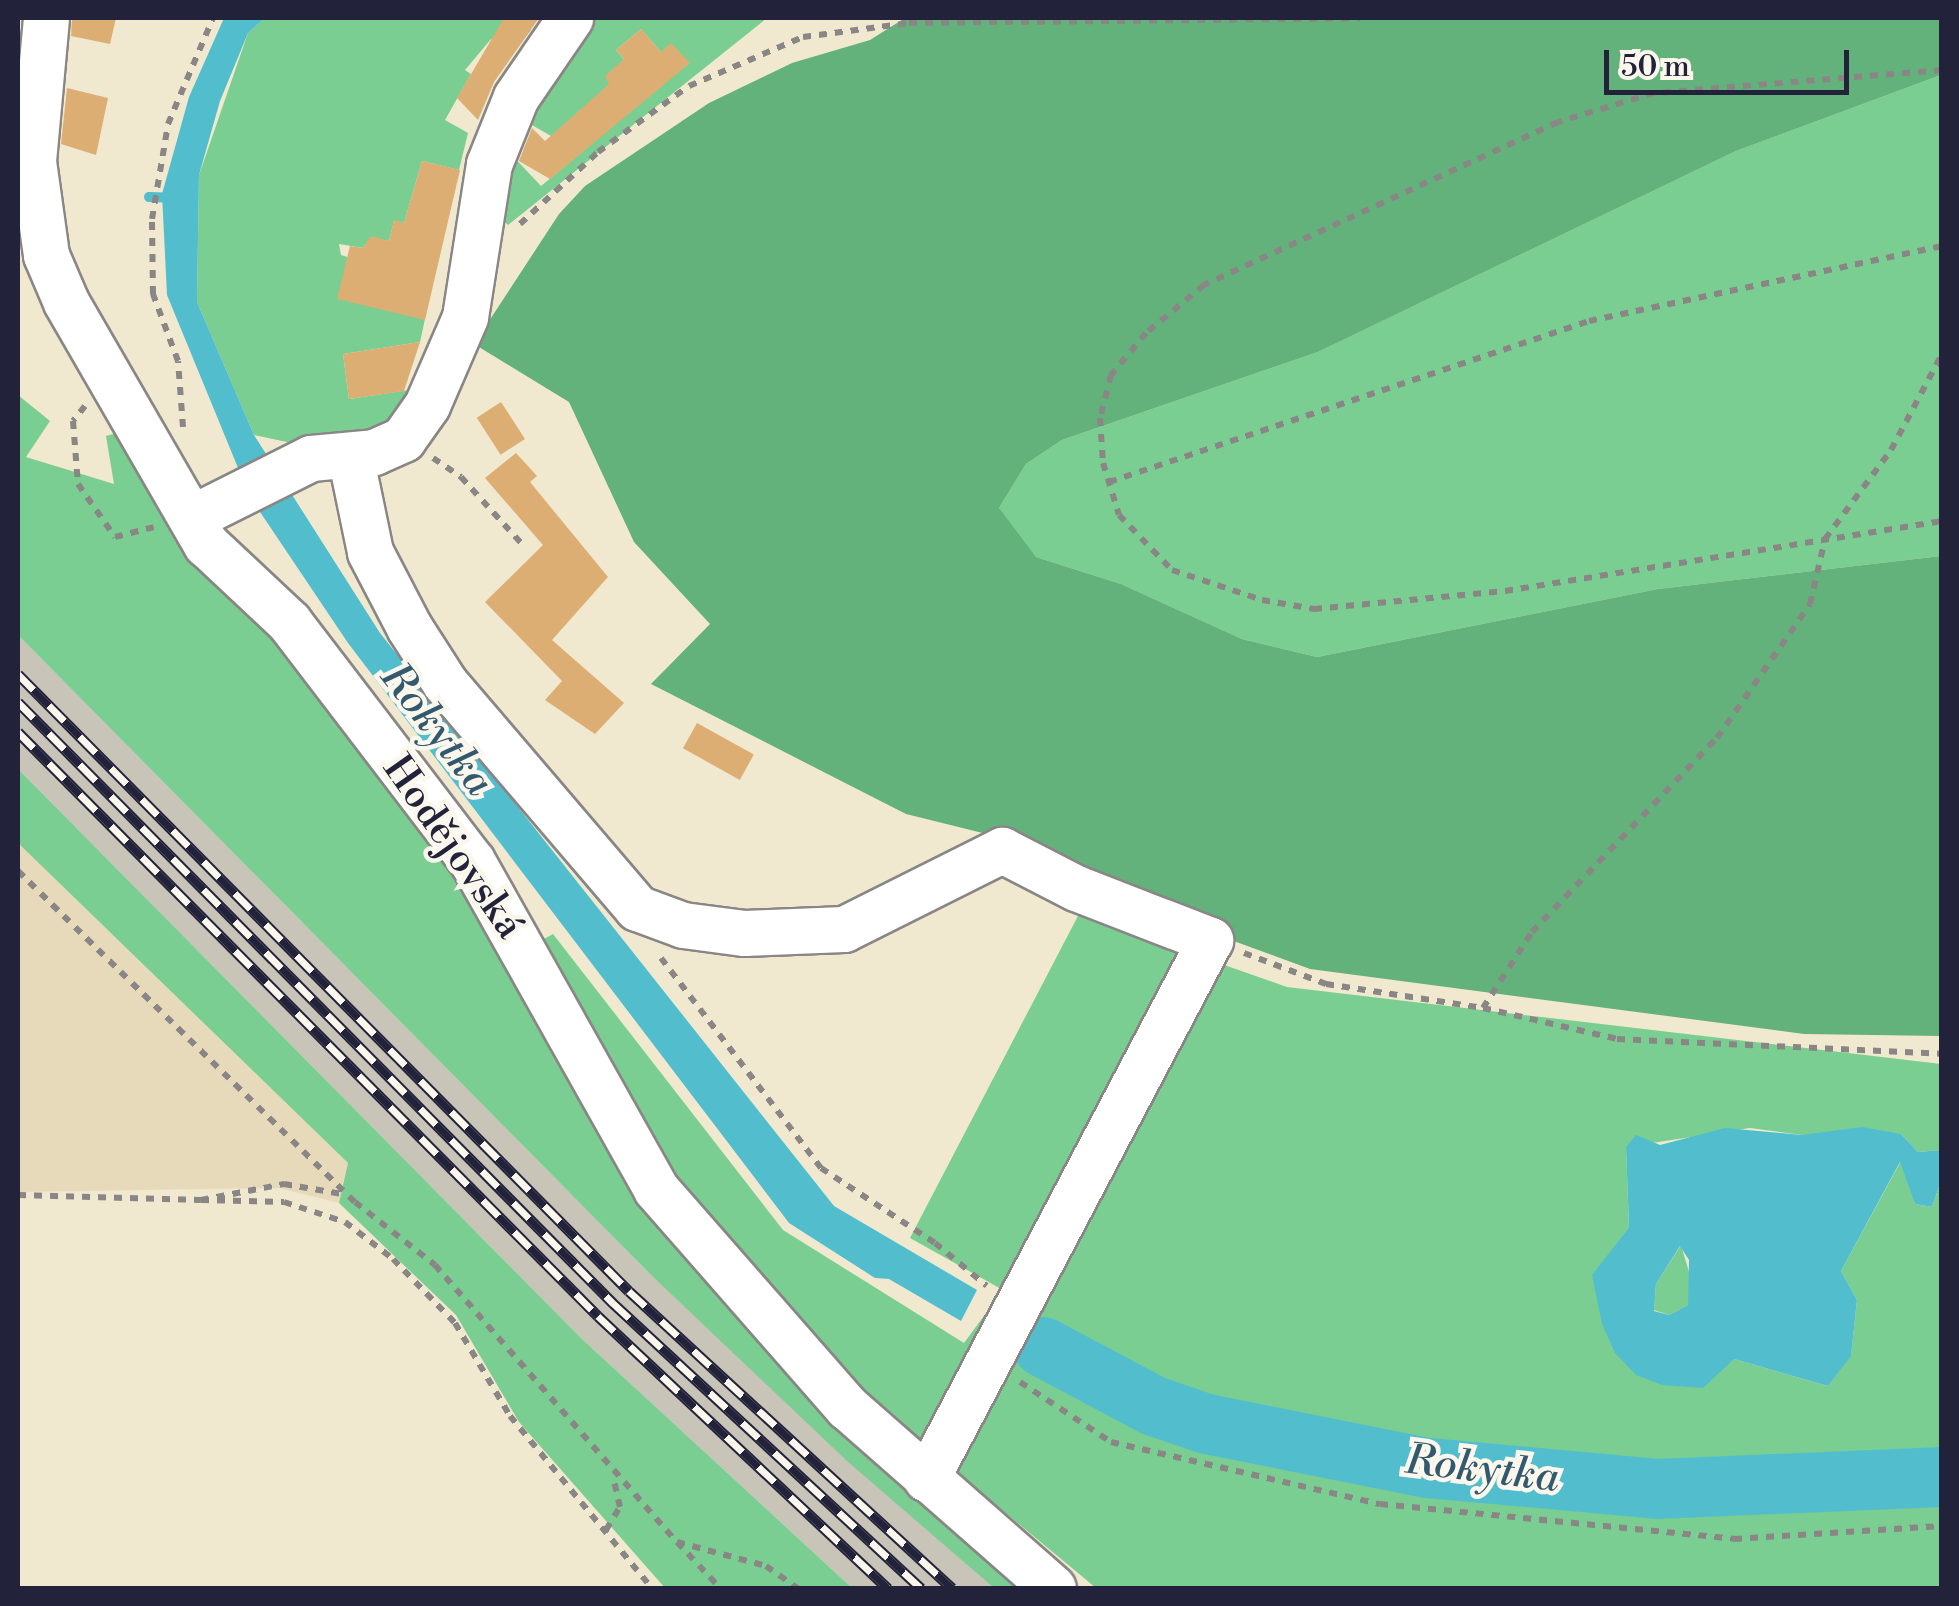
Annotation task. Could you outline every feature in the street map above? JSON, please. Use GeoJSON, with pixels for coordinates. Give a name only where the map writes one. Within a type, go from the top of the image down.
{"type":"FeatureCollection","features":[{"type":"Feature","properties":{"kind":"street","name":"Hodějovská"},"geometry":{"type":"LineString","coordinates":[[46,18],[33,162],[46,255],[66,302],[194,517],[230,572],[289,622],[472,861],[656,1189],[788,1346],[926,1479],[1053,1588]]}},
{"type":"Feature","properties":{"kind":"street"},"geometry":{"type":"LineString","coordinates":[[194,517],[289,468],[403,438],[427,405],[458,334],[478,254],[489,164],[516,97],[570,18]]}},
{"type":"Feature","properties":{"kind":"street"},"geometry":{"type":"LineString","coordinates":[[350,455],[370,552],[408,627],[445,683],[637,908],[684,925],[744,932],[844,929],[1002,850],[1076,888],[1210,940],[926,1479]]}},
{"type":"Feature","properties":{"kind":"path"},"geometry":{"type":"LineString","coordinates":[[185,448],[178,361],[152,294],[152,220],[168,124],[213,18]]}},
{"type":"Feature","properties":{"kind":"path"},"geometry":{"type":"LineString","coordinates":[[478,254],[598,152],[689,86],[803,37],[909,20],[1360,18]]}},
{"type":"Feature","properties":{"kind":"path"},"geometry":{"type":"LineString","coordinates":[[1942,70],[1654,93],[1558,122],[1204,286],[1146,333],[1111,375],[1100,418],[1109,482],[1119,514],[1172,570],[1262,600],[1314,609],[1505,592],[1942,521]]}},
{"type":"Feature","properties":{"kind":"path"},"geometry":{"type":"LineString","coordinates":[[1109,482],[1589,321],[1942,246]]}},
{"type":"Feature","properties":{"kind":"path"},"geometry":{"type":"LineString","coordinates":[[1483,1008],[1532,932],[1718,738],[1810,604],[1825,540],[1890,450],[1942,354]]}},
{"type":"Feature","properties":{"kind":"path"},"geometry":{"type":"LineString","coordinates":[[111,373],[73,421],[78,484],[115,537],[194,517]]}},
{"type":"Feature","properties":{"kind":"path"},"geometry":{"type":"LineString","coordinates":[[403,438],[461,477],[522,544]]}},
{"type":"Feature","properties":{"kind":"path"},"geometry":{"type":"LineString","coordinates":[[18,871],[355,1202]]}},
{"type":"Feature","properties":{"kind":"path"},"geometry":{"type":"LineString","coordinates":[[637,908],[636,926],[821,1168],[935,1243],[990,1288],[984,1298]]}},
{"type":"Feature","properties":{"kind":"path"},"geometry":{"type":"LineString","coordinates":[[1210,940],[1326,984],[1483,1008],[1617,1039],[1942,1054]]}},
{"type":"Feature","properties":{"kind":"path"},"geometry":{"type":"LineString","coordinates":[[201,1200],[284,1184],[335,1189],[355,1202],[435,1265],[612,1475],[720,1588]]}},
{"type":"Feature","properties":{"kind":"path"},"geometry":{"type":"LineString","coordinates":[[18,1195],[284,1202],[345,1222],[393,1260],[454,1324],[510,1416],[652,1588]]}},
{"type":"Feature","properties":{"kind":"path"},"geometry":{"type":"LineString","coordinates":[[1051,1408],[1111,1442],[1380,1504],[1734,1539],[1942,1526]]}},
{"type":"Feature","properties":{"kind":"path"},"geometry":{"type":"LineString","coordinates":[[606,1530],[620,1507],[612,1475]]}},
{"type":"Feature","properties":{"kind":"path"},"geometry":{"type":"LineString","coordinates":[[677,1542],[766,1566],[798,1588]]}},
{"type":"Feature","properties":{"kind":"shaded area"},"geometry":{"type":"Polygon","coordinates":[[[18,635],[648,1272],[994,1588],[852,1588],[582,1339],[18,769],[18,635]]]}},
{"type":"Feature","properties":{"kind":"shaded area"},"geometry":{"type":"Polygon","coordinates":[[[18,843],[348,1163],[339,1203],[279,1188],[18,1192],[18,843]]]}},
{"type":"Feature","properties":{"kind":"green space"},"geometry":{"type":"Polygon","coordinates":[[[265,18],[518,18],[531,30],[515,51],[491,39],[465,70],[471,74],[445,120],[468,133],[459,170],[422,161],[404,223],[394,221],[389,241],[371,237],[363,248],[339,244],[341,255],[363,262],[425,319],[420,342],[343,354],[349,399],[409,390],[402,425],[301,445],[254,435],[197,302],[199,175],[248,33],[265,18]]]}},
{"type":"Feature","properties":{"kind":"green space"},"geometry":{"type":"Polygon","coordinates":[[[594,18],[767,18],[508,225],[499,216],[507,150],[541,186],[581,153],[523,120],[594,18]],[[641,29],[616,50],[630,66],[661,52],[641,29]]]}},
{"type":"Feature","properties":{"kind":"green space"},"geometry":{"type":"Polygon","coordinates":[[[905,18],[1941,18],[1941,75],[1736,151],[1318,352],[1062,440],[1026,464],[999,508],[1036,557],[1121,584],[1242,639],[1317,657],[1658,589],[1941,556],[1941,1036],[1804,1034],[1310,969],[1138,906],[1011,840],[906,814],[651,684],[710,624],[634,542],[569,402],[474,344],[559,214],[585,186],[709,103],[792,63],[870,40],[905,18]]]}},
{"type":"Feature","properties":{"kind":"green space"},"geometry":{"type":"Polygon","coordinates":[[[1941,75],[1941,556],[1658,589],[1317,657],[1242,639],[1121,584],[1036,557],[1006,525],[999,508],[1026,464],[1062,440],[1318,352],[1736,151],[1941,75]]]}},
{"type":"Feature","properties":{"kind":"green space"},"geometry":{"type":"Polygon","coordinates":[[[18,395],[50,421],[26,457],[114,484],[106,436],[135,428],[470,889],[644,1204],[771,1356],[1036,1588],[994,1588],[847,1461],[648,1272],[18,635],[18,395]]]}},
{"type":"Feature","properties":{"kind":"green space"},"geometry":{"type":"Polygon","coordinates":[[[18,769],[582,1339],[852,1588],[665,1588],[519,1422],[456,1315],[339,1203],[348,1163],[18,843],[18,769]]]}},
{"type":"Feature","properties":{"kind":"green space"},"geometry":{"type":"Polygon","coordinates":[[[1079,914],[1287,987],[1941,1064],[1941,1150],[1918,1152],[1901,1134],[1802,1135],[1750,1128],[1626,1147],[1629,1227],[1592,1276],[1734,1359],[1828,1386],[1851,1355],[1857,1300],[1841,1271],[1901,1161],[1915,1204],[1932,1207],[1941,1181],[1941,1588],[1096,1588],[860,1392],[672,1182],[531,946],[553,934],[783,1230],[964,1343],[1003,1290],[910,1238],[1079,914]]]}},
{"type":"Feature","properties":{"kind":"green space"},"geometry":{"type":"Polygon","coordinates":[[[1681,1245],[1692,1282],[1688,1305],[1669,1315],[1654,1310],[1656,1284],[1681,1245]]]}},
{"type":"Feature","properties":{"kind":"water"},"geometry":{"type":"Polygon","coordinates":[[[224,18],[265,18],[248,33],[220,101],[199,175],[197,302],[254,435],[380,633],[834,1206],[977,1290],[961,1321],[889,1279],[875,1278],[789,1223],[348,643],[250,497],[167,295],[162,194],[189,97],[224,18]]]}},
{"type":"Feature","properties":{"kind":"water"},"geometry":{"type":"Polygon","coordinates":[[[1862,1127],[1901,1134],[1918,1152],[1941,1150],[1941,1181],[1932,1207],[1915,1204],[1900,1162],[1841,1271],[1857,1300],[1851,1356],[1828,1386],[1734,1359],[1703,1388],[1662,1385],[1636,1375],[1615,1353],[1602,1324],[1592,1275],[1629,1227],[1626,1147],[1636,1135],[1660,1145],[1725,1128],[1802,1135],[1862,1127]],[[1680,1246],[1656,1284],[1654,1311],[1669,1315],[1688,1305],[1689,1260],[1680,1246]]]}},
{"type":"Feature","properties":{"kind":"building"},"geometry":{"type":"Polygon","coordinates":[[[72,18],[116,18],[110,44],[71,36],[72,18]]]}},
{"type":"Feature","properties":{"kind":"building"},"geometry":{"type":"Polygon","coordinates":[[[504,18],[539,18],[494,82],[478,120],[457,98],[504,18]]]}},
{"type":"Feature","properties":{"kind":"building"},"geometry":{"type":"Polygon","coordinates":[[[641,29],[661,52],[671,43],[690,63],[550,179],[519,161],[532,128],[545,141],[609,84],[605,76],[624,59],[616,50],[641,29]]]}},
{"type":"Feature","properties":{"kind":"building"},"geometry":{"type":"Polygon","coordinates":[[[67,88],[108,98],[96,155],[61,144],[67,88]]]}},
{"type":"Feature","properties":{"kind":"building"},"geometry":{"type":"Polygon","coordinates":[[[422,161],[460,170],[425,320],[337,299],[350,246],[363,248],[371,236],[389,241],[394,220],[404,223],[422,161]]]}},
{"type":"Feature","properties":{"kind":"building"},"geometry":{"type":"Polygon","coordinates":[[[420,342],[404,391],[349,399],[343,354],[420,342]]]}},
{"type":"Feature","properties":{"kind":"building"},"geometry":{"type":"Polygon","coordinates":[[[501,402],[525,439],[501,455],[477,418],[501,402]]]}},
{"type":"Feature","properties":{"kind":"building"},"geometry":{"type":"Polygon","coordinates":[[[516,453],[537,476],[530,482],[608,577],[552,640],[624,703],[595,734],[545,700],[562,681],[485,602],[543,545],[485,478],[516,453]]]}},
{"type":"Feature","properties":{"kind":"building"},"geometry":{"type":"Polygon","coordinates":[[[697,723],[754,755],[740,780],[683,748],[697,723]]]}},
{"type":"Feature","properties":{"kind":"waterway"},"geometry":{"type":"LineString","coordinates":[[149,197],[173,198]]}},
{"type":"Feature","properties":{"kind":"waterway","name":"Rokytka"},"geometry":{"type":"LineString","coordinates":[[1043,1347],[1154,1406],[1207,1424],[1428,1468],[1657,1489],[1942,1477]]}},
{"type":"Feature","properties":{"kind":"railway"},"geometry":{"type":"LineString","coordinates":[[18,674],[629,1291],[952,1588]]}},
{"type":"Feature","properties":{"kind":"railway"},"geometry":{"type":"LineString","coordinates":[[18,702],[613,1303],[921,1588]]}},
{"type":"Feature","properties":{"kind":"railway"},"geometry":{"type":"LineString","coordinates":[[18,732],[598,1316],[888,1588]]}}]}
